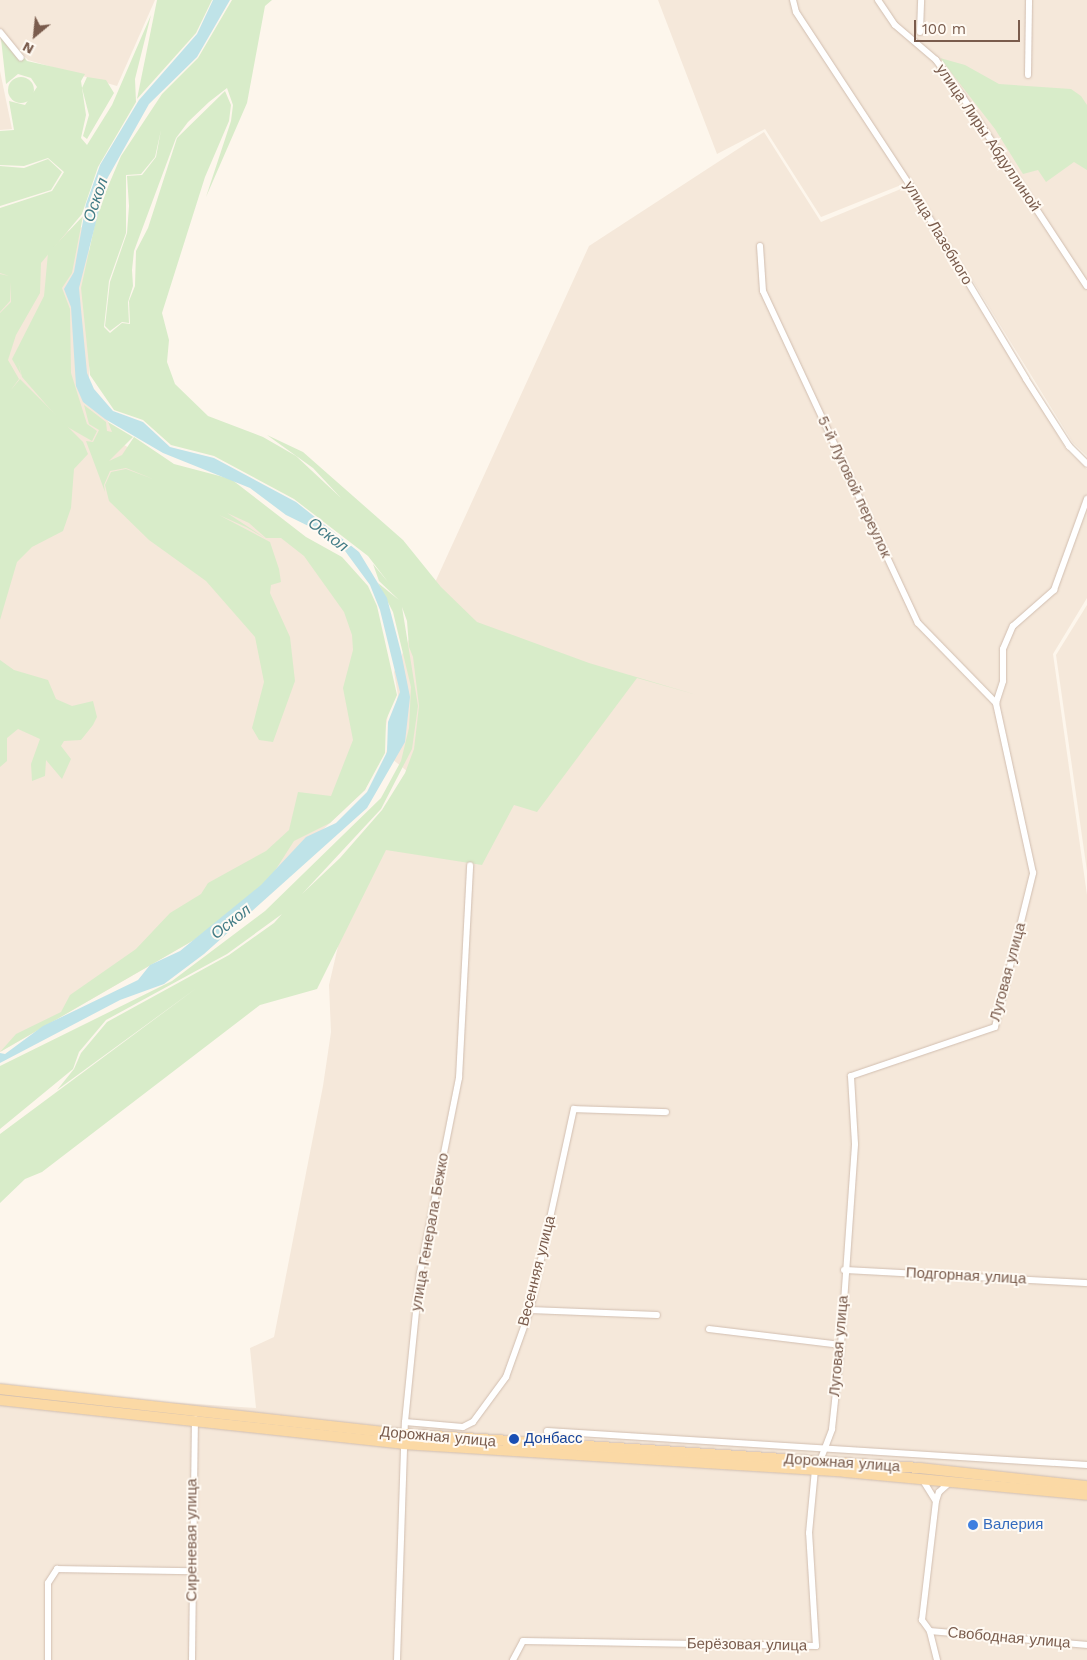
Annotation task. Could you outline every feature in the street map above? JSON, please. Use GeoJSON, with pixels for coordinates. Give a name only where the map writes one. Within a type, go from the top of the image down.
{"type":"FeatureCollection","features":[{"type":"Feature","properties":{"kind":"main road","name":"Дорожная улица"},"geometry":{"type":"LineString","coordinates":[[0,1390],[196,1416],[403,1439],[1087,1486]]}},
{"type":"Feature","properties":{"kind":"main road","name":"Дорожная улица"},"geometry":{"type":"LineString","coordinates":[[0,1400],[196,1416]]}},
{"type":"Feature","properties":{"kind":"main road","name":"Дорожная улица"},"geometry":{"type":"LineString","coordinates":[[817,1466],[1087,1495]]}},
{"type":"Feature","properties":{"kind":"street","name":"улица Лазебного"},"geometry":{"type":"LineString","coordinates":[[793,0],[796,12],[909,184],[1069,446],[1087,464]]}},
{"type":"Feature","properties":{"kind":"street","name":"улица Лиры Абдуллиной"},"geometry":{"type":"LineString","coordinates":[[878,0],[895,25],[936,60],[962,96],[1087,286]]}},
{"type":"Feature","properties":{"kind":"street"},"geometry":{"type":"LineString","coordinates":[[920,32],[921,0]]}},
{"type":"Feature","properties":{"kind":"street"},"geometry":{"type":"LineString","coordinates":[[1028,75],[1029,0]]}},
{"type":"Feature","properties":{"kind":"street"},"geometry":{"type":"LineString","coordinates":[[0,32],[20,58]]}},
{"type":"Feature","properties":{"kind":"street","name":"5-й Луговой переулок"},"geometry":{"type":"LineString","coordinates":[[760,246],[762,291],[918,623],[996,702]]}},
{"type":"Feature","properties":{"kind":"street","name":"Луговая улица"},"geometry":{"type":"LineString","coordinates":[[817,1466],[827,1448],[841,1345],[844,1270],[855,1144],[851,1076],[996,1027],[1033,873],[996,702],[1003,681],[1003,648],[1013,626],[1054,590],[1087,500]]}},
{"type":"Feature","properties":{"kind":"street","name":"улица Генерала Бежко"},"geometry":{"type":"LineString","coordinates":[[397,1660],[403,1439],[420,1273],[458,1078],[470,865]]}},
{"type":"Feature","properties":{"kind":"street","name":"Весенняя улица"},"geometry":{"type":"LineString","coordinates":[[405,1422],[462,1427],[473,1422],[506,1377],[530,1310],[574,1109],[666,1112]]}},
{"type":"Feature","properties":{"kind":"street","name":"Подгорная улица"},"geometry":{"type":"LineString","coordinates":[[844,1270],[1087,1282]]}},
{"type":"Feature","properties":{"kind":"street"},"geometry":{"type":"LineString","coordinates":[[530,1310],[657,1315]]}},
{"type":"Feature","properties":{"kind":"street"},"geometry":{"type":"LineString","coordinates":[[709,1329],[841,1345]]}},
{"type":"Feature","properties":{"kind":"street","name":"Сиреневая улица"},"geometry":{"type":"LineString","coordinates":[[192,1660],[190,1572],[196,1416]]}},
{"type":"Feature","properties":{"kind":"street","name":"Дорожная улица"},"geometry":{"type":"LineString","coordinates":[[547,1431],[805,1451],[827,1448],[1087,1465]]}},
{"type":"Feature","properties":{"kind":"street","name":"Берёзовая улица"},"geometry":{"type":"LineString","coordinates":[[512,1660],[523,1641],[816,1646],[809,1533],[817,1466]]}},
{"type":"Feature","properties":{"kind":"street"},"geometry":{"type":"LineString","coordinates":[[921,1478],[936,1501]]}},
{"type":"Feature","properties":{"kind":"street"},"geometry":{"type":"LineString","coordinates":[[937,1660],[930,1631],[922,1620],[938,1492],[953,1481]]}},
{"type":"Feature","properties":{"kind":"street"},"geometry":{"type":"LineString","coordinates":[[48,1660],[48,1583],[57,1569],[190,1572]]}},
{"type":"Feature","properties":{"kind":"street","name":"Свободная улица"},"geometry":{"type":"LineString","coordinates":[[930,1631],[1087,1645]]}},
{"type":"Feature","properties":{"kind":"shaded area"},"geometry":{"type":"Polygon","coordinates":[[[0,0],[155,0],[117,86],[28,60],[0,28],[0,0]]]}},
{"type":"Feature","properties":{"kind":"shaded area"},"geometry":{"type":"Polygon","coordinates":[[[658,0],[1087,0],[1087,456],[1073,443],[911,181],[821,217],[765,129],[717,154],[658,0]]]}},
{"type":"Feature","properties":{"kind":"shaded area"},"geometry":{"type":"Polygon","coordinates":[[[0,71],[12,129],[0,130],[0,71]]]}},
{"type":"Feature","properties":{"kind":"shaded area"},"geometry":{"type":"Polygon","coordinates":[[[764,132],[821,222],[908,186],[1066,449],[1087,469],[1087,598],[1053,654],[1087,895],[1087,1660],[0,1660],[0,1403],[180,1403],[256,1408],[250,1348],[274,1337],[323,1086],[331,1032],[329,985],[346,912],[382,847],[430,790],[386,754],[398,695],[394,672],[589,246],[764,132]]]}},
{"type":"Feature","properties":{"kind":"shaded area"},"geometry":{"type":"Polygon","coordinates":[[[89,225],[89,385],[119,442],[305,551],[367,624],[392,690],[382,750],[365,790],[330,823],[213,929],[0,1052],[0,251],[89,225]]]}},
{"type":"Feature","properties":{"kind":"shaded area"},"geometry":{"type":"Polygon","coordinates":[[[1087,605],[1087,871],[1056,655],[1087,605]]]}},
{"type":"Feature","properties":{"kind":"green space"},"geometry":{"type":"Polygon","coordinates":[[[157,0],[212,0],[196,33],[137,99],[157,0]]]}},
{"type":"Feature","properties":{"kind":"green space"},"geometry":{"type":"Polygon","coordinates":[[[232,0],[272,0],[265,6],[247,103],[206,197],[231,121],[233,105],[227,88],[188,122],[176,138],[134,251],[133,286],[128,302],[129,323],[122,322],[110,331],[105,326],[110,282],[127,233],[129,206],[127,176],[142,175],[156,157],[161,130],[155,157],[141,174],[126,175],[126,233],[109,281],[104,327],[110,333],[122,323],[130,324],[129,301],[135,286],[136,251],[148,228],[177,138],[225,91],[231,105],[229,121],[205,177],[162,313],[169,340],[167,362],[175,384],[208,416],[263,437],[296,456],[341,498],[313,468],[267,435],[303,452],[403,540],[441,587],[477,622],[589,663],[697,695],[637,678],[537,812],[514,805],[482,865],[386,850],[317,989],[260,1005],[42,1172],[25,1179],[0,1203],[0,1134],[198,987],[57,1090],[74,1069],[81,1053],[107,1022],[229,955],[274,923],[282,914],[227,954],[106,1020],[79,1052],[73,1069],[0,1129],[0,1066],[172,981],[265,911],[381,798],[401,761],[409,728],[411,687],[393,612],[378,583],[399,600],[379,581],[373,564],[388,582],[368,556],[294,499],[214,456],[171,445],[143,420],[114,410],[90,375],[81,288],[98,210],[121,156],[162,94],[198,58],[232,0]],[[402,607],[418,706],[412,749],[381,809],[302,894],[340,858],[382,810],[405,773],[414,749],[419,706],[413,657],[409,647],[407,621],[402,607]]]}},
{"type":"Feature","properties":{"kind":"green space"},"geometry":{"type":"Polygon","coordinates":[[[151,15],[135,79],[136,102],[98,167],[82,214],[41,263],[40,293],[16,335],[8,360],[19,379],[10,391],[20,379],[83,442],[88,454],[74,469],[71,508],[63,531],[32,547],[17,562],[0,620],[0,313],[11,302],[11,282],[10,301],[0,312],[0,274],[9,276],[0,273],[0,208],[52,191],[64,172],[48,158],[24,166],[0,165],[0,131],[14,130],[9,101],[25,105],[37,87],[31,78],[18,74],[6,84],[0,30],[27,61],[85,74],[81,81],[86,115],[81,138],[87,145],[112,105],[151,15]]]}},
{"type":"Feature","properties":{"kind":"green space"},"geometry":{"type":"Polygon","coordinates":[[[940,58],[965,65],[999,84],[1071,89],[1081,96],[1087,105],[1087,170],[1074,162],[1046,182],[1038,170],[1023,174],[995,129],[940,58]]]}},
{"type":"Feature","properties":{"kind":"green space"},"geometry":{"type":"Polygon","coordinates":[[[21,77],[30,81],[34,90],[30,99],[21,103],[12,99],[8,90],[12,81],[21,77]]]}},
{"type":"Feature","properties":{"kind":"green space"},"geometry":{"type":"Polygon","coordinates":[[[87,77],[106,80],[114,93],[87,139],[83,136],[89,115],[82,88],[87,77]]]}},
{"type":"Feature","properties":{"kind":"green space"},"geometry":{"type":"Polygon","coordinates":[[[48,159],[62,172],[51,190],[0,206],[0,166],[24,168],[48,159]]]}},
{"type":"Feature","properties":{"kind":"green space"},"geometry":{"type":"Polygon","coordinates":[[[83,216],[72,273],[62,288],[70,309],[71,373],[87,424],[97,431],[92,441],[64,425],[22,377],[18,362],[21,375],[12,359],[44,296],[48,253],[83,216]]]}},
{"type":"Feature","properties":{"kind":"green space"},"geometry":{"type":"Polygon","coordinates":[[[84,405],[106,422],[107,431],[112,432],[108,422],[133,437],[109,461],[122,455],[134,437],[174,464],[231,479],[306,537],[342,557],[368,586],[377,606],[397,695],[386,720],[385,753],[365,790],[330,823],[294,841],[269,880],[213,929],[0,1052],[16,1034],[61,1012],[70,995],[136,949],[170,913],[201,894],[208,883],[266,851],[289,830],[298,792],[331,796],[353,740],[343,688],[353,650],[352,635],[344,612],[304,556],[281,538],[266,538],[249,523],[227,513],[265,538],[219,515],[270,542],[279,569],[281,582],[271,585],[270,593],[290,637],[295,681],[273,742],[259,740],[252,728],[264,682],[255,637],[206,581],[149,540],[109,501],[105,485],[111,472],[126,469],[153,479],[126,468],[110,471],[104,485],[105,492],[86,441],[93,442],[99,430],[89,424],[84,405]]]}},
{"type":"Feature","properties":{"kind":"green space"},"geometry":{"type":"Polygon","coordinates":[[[0,660],[14,670],[48,680],[56,699],[72,706],[93,701],[97,717],[93,725],[81,740],[64,741],[61,746],[71,759],[62,779],[46,760],[45,776],[32,781],[31,764],[40,739],[18,729],[7,738],[7,761],[0,767],[0,660]]]}},
{"type":"Feature","properties":{"kind":"water","name":"Оскол"},"geometry":{"type":"Polygon","coordinates":[[[213,0],[230,0],[197,57],[149,104],[107,179],[79,288],[87,373],[94,389],[113,411],[143,422],[170,447],[214,458],[296,502],[359,552],[387,598],[401,652],[410,697],[405,742],[367,808],[204,954],[164,984],[120,1000],[0,1063],[0,1053],[5,1054],[43,1026],[138,980],[150,965],[180,951],[261,885],[306,837],[336,823],[367,792],[387,752],[388,722],[400,692],[380,610],[370,585],[337,540],[286,515],[250,488],[163,453],[105,419],[83,402],[76,386],[71,307],[64,289],[74,272],[86,204],[100,165],[139,100],[197,34],[213,0]]]}},
{"type":"Feature","properties":{"kind":"place","name":"Донбасс"},"geometry":{"type":"Point","coordinates":[514,1439]}},
{"type":"Feature","properties":{"kind":"place","name":"Валерия"},"geometry":{"type":"Point","coordinates":[973,1525]}}]}
